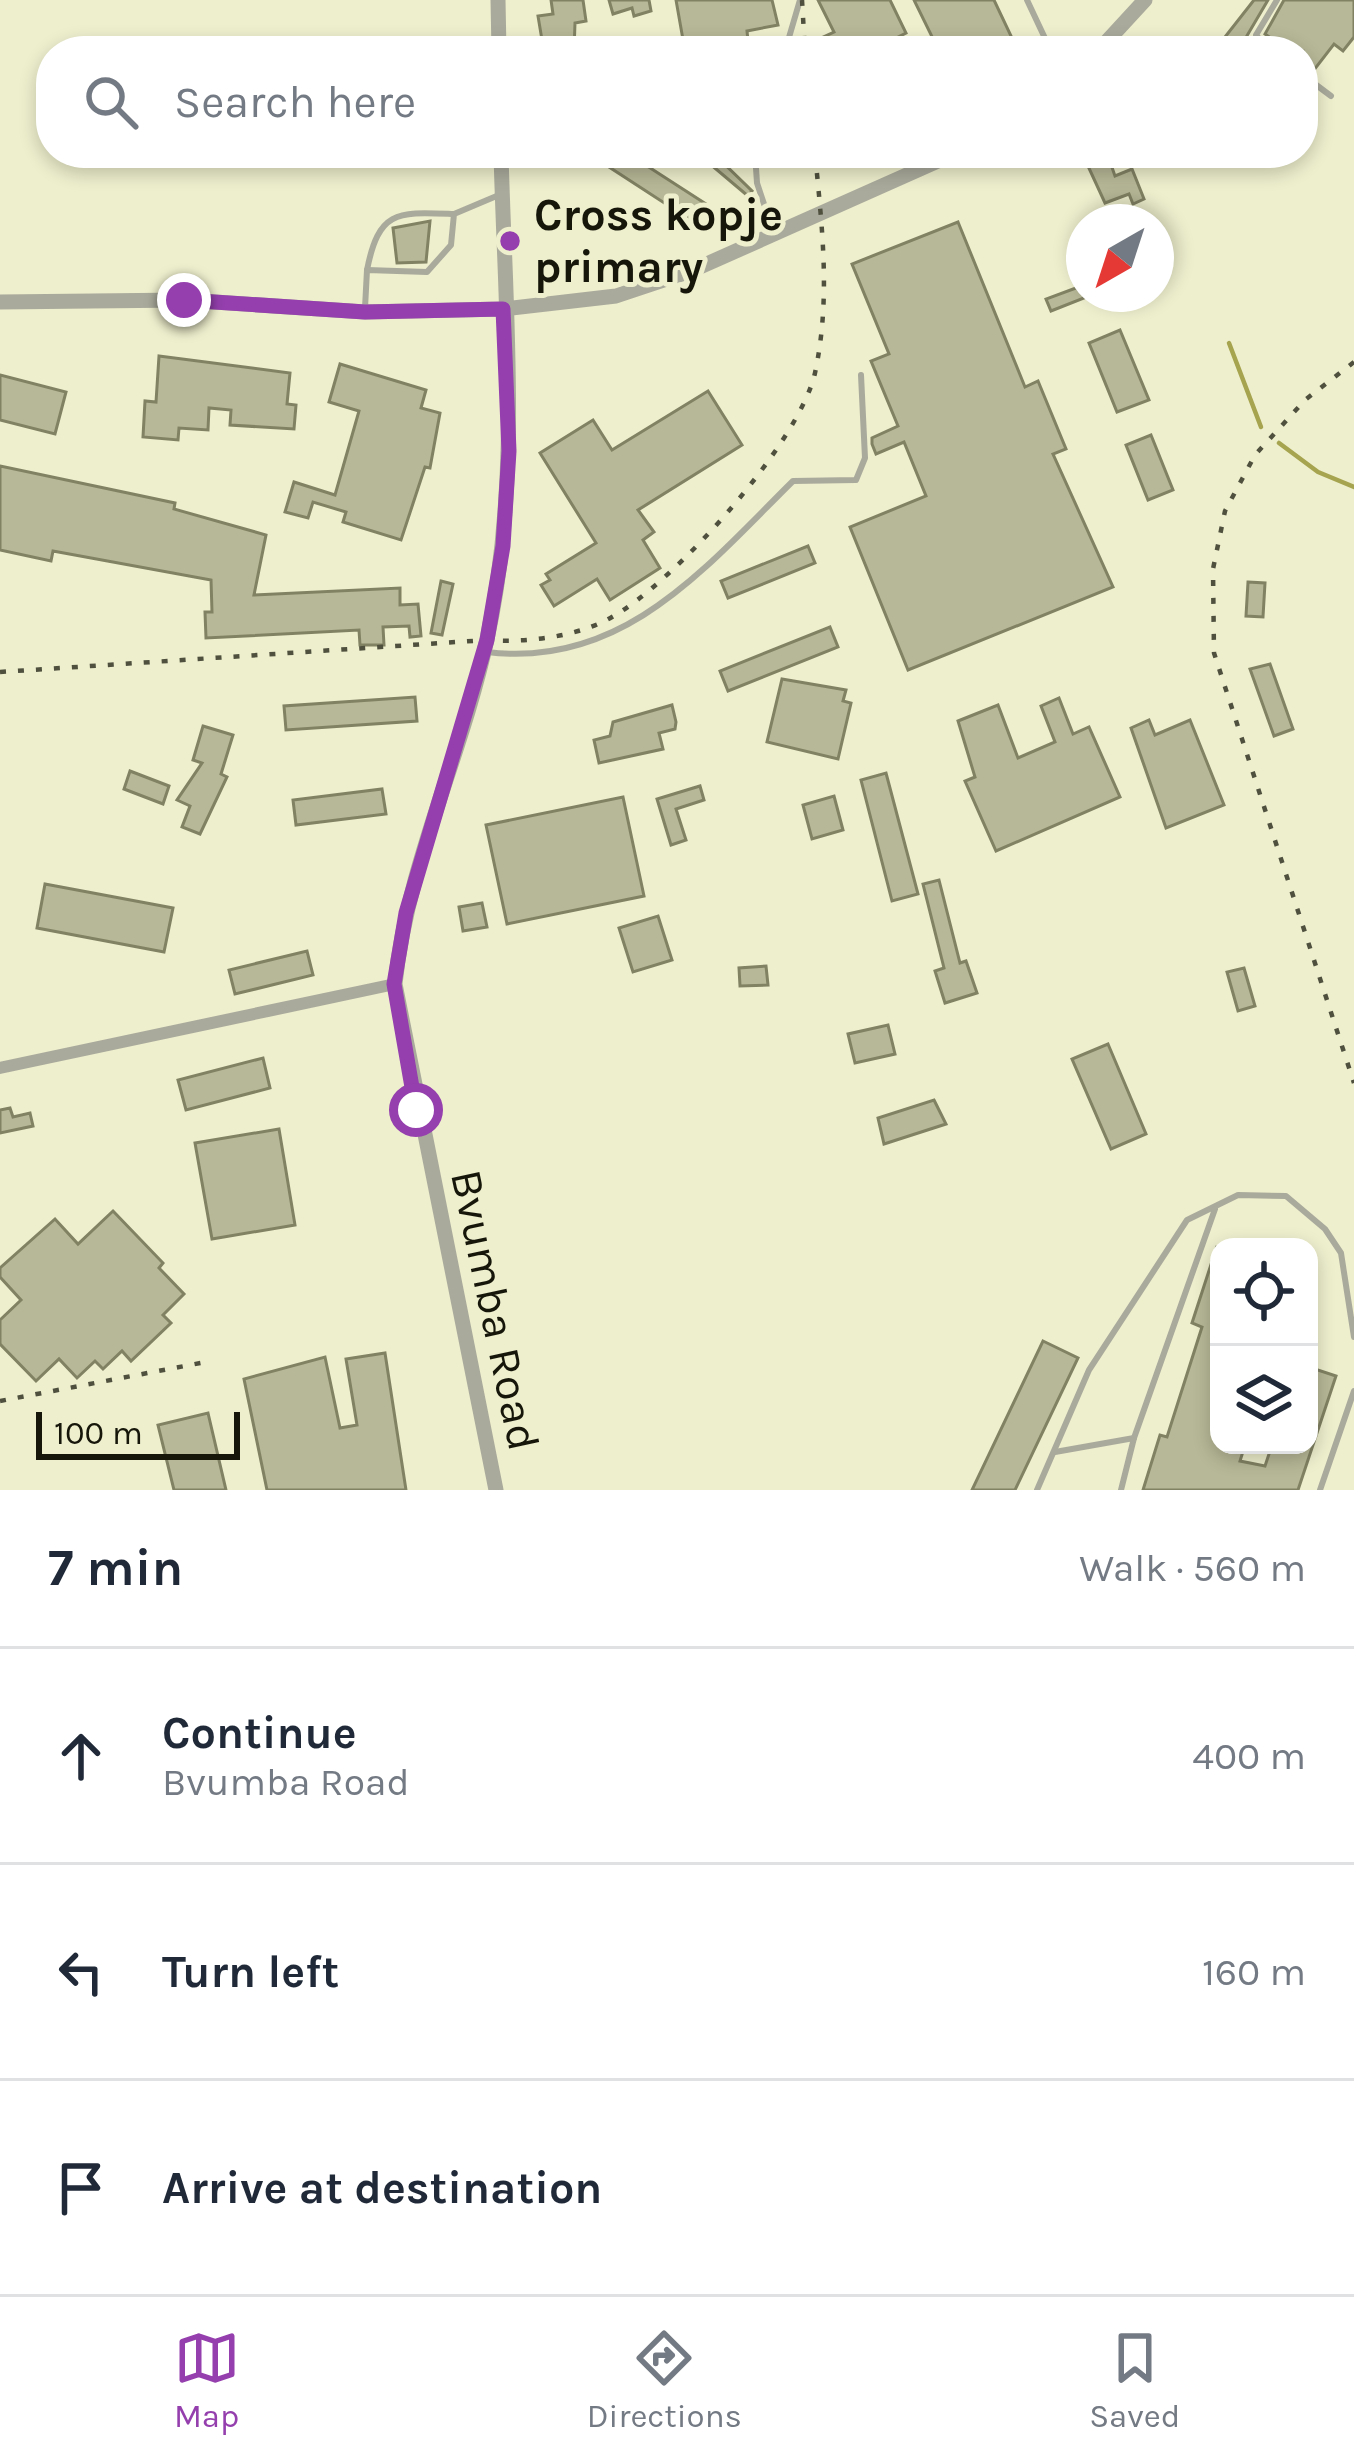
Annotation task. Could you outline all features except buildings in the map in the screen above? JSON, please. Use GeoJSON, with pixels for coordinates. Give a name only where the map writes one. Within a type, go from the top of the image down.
{"type":"FeatureCollection","features":[{"type":"Feature","properties":{"kind":"street"},"geometry":{"type":"LineString","coordinates":[[498,0],[499,36]]}},
{"type":"Feature","properties":{"kind":"street"},"geometry":{"type":"LineString","coordinates":[[1112,36],[1145,0]]}},
{"type":"Feature","properties":{"kind":"street","name":"Bvumba Road"},"geometry":{"type":"LineString","coordinates":[[496,1490],[394,984],[406,913],[484,652],[508,488],[501,168]]}},
{"type":"Feature","properties":{"kind":"street"},"geometry":{"type":"LineString","coordinates":[[0,302],[184,300],[365,312],[503,309],[651,287],[923,168]]}},
{"type":"Feature","properties":{"kind":"street"},"geometry":{"type":"LineString","coordinates":[[0,1068],[394,984]]}},
{"type":"Feature","properties":{"kind":"lane"},"geometry":{"type":"LineString","coordinates":[[789,36],[800,0]]}},
{"type":"Feature","properties":{"kind":"lane"},"geometry":{"type":"LineString","coordinates":[[1027,0],[1044,36]]}},
{"type":"Feature","properties":{"kind":"lane"},"geometry":{"type":"LineString","coordinates":[[1257,36],[1277,0]]}},
{"type":"Feature","properties":{"kind":"lane"},"geometry":{"type":"LineString","coordinates":[[1318,86],[1331,96]]}},
{"type":"Feature","properties":{"kind":"lane"},"geometry":{"type":"LineString","coordinates":[[756,168],[775,236]]}},
{"type":"Feature","properties":{"kind":"lane"},"geometry":{"type":"LineString","coordinates":[[365,312],[373,240],[387,221],[401,212],[454,214],[502,194]]}},
{"type":"Feature","properties":{"kind":"lane"},"geometry":{"type":"LineString","coordinates":[[367,270],[427,272],[452,245],[454,214]]}},
{"type":"Feature","properties":{"kind":"lane"},"geometry":{"type":"LineString","coordinates":[[484,652],[531,658],[619,630],[663,604],[793,481],[856,480],[866,458],[861,375]]}},
{"type":"Feature","properties":{"kind":"lane"},"geometry":{"type":"LineString","coordinates":[[1036,1490],[1089,1370],[1187,1220],[1238,1195],[1286,1196],[1325,1229],[1341,1253],[1354,1337]]}},
{"type":"Feature","properties":{"kind":"lane"},"geometry":{"type":"LineString","coordinates":[[1121,1490],[1134,1438],[1216,1206]]}},
{"type":"Feature","properties":{"kind":"lane"},"geometry":{"type":"LineString","coordinates":[[1320,1490],[1354,1391]]}},
{"type":"Feature","properties":{"kind":"lane"},"geometry":{"type":"LineString","coordinates":[[1053,1452],[1134,1438]]}},
{"type":"Feature","properties":{"kind":"waterway"},"geometry":{"type":"LineString","coordinates":[[1229,343],[1261,427]]}},
{"type":"Feature","properties":{"kind":"waterway"},"geometry":{"type":"LineString","coordinates":[[1279,443],[1318,472],[1354,487]]}},
{"type":"Feature","properties":{"kind":"railway"},"geometry":{"type":"LineString","coordinates":[[802,0],[804,36]]}},
{"type":"Feature","properties":{"kind":"railway"},"geometry":{"type":"LineString","coordinates":[[0,672],[534,639],[568,634],[612,617],[700,543],[760,472],[804,402],[815,373],[823,318],[816,168]]}},
{"type":"Feature","properties":{"kind":"railway"},"geometry":{"type":"LineString","coordinates":[[1354,362],[1305,400],[1255,455],[1225,511],[1213,569],[1214,653],[1354,1083]]}},
{"type":"Feature","properties":{"kind":"railway"},"geometry":{"type":"LineString","coordinates":[[0,1401],[211,1361]]}},
{"type":"Feature","properties":{"kind":"place","name":"Cross kopje primary"},"geometry":{"type":"Point","coordinates":[510,241]}},
{"type":"Feature","properties":{"kind":"route"},"geometry":{"type":"LineString","coordinates":[[184,300],[365,312],[503,309],[509,451],[503,546],[487,640],[406,913],[394,984],[416,1110]]}}]}
